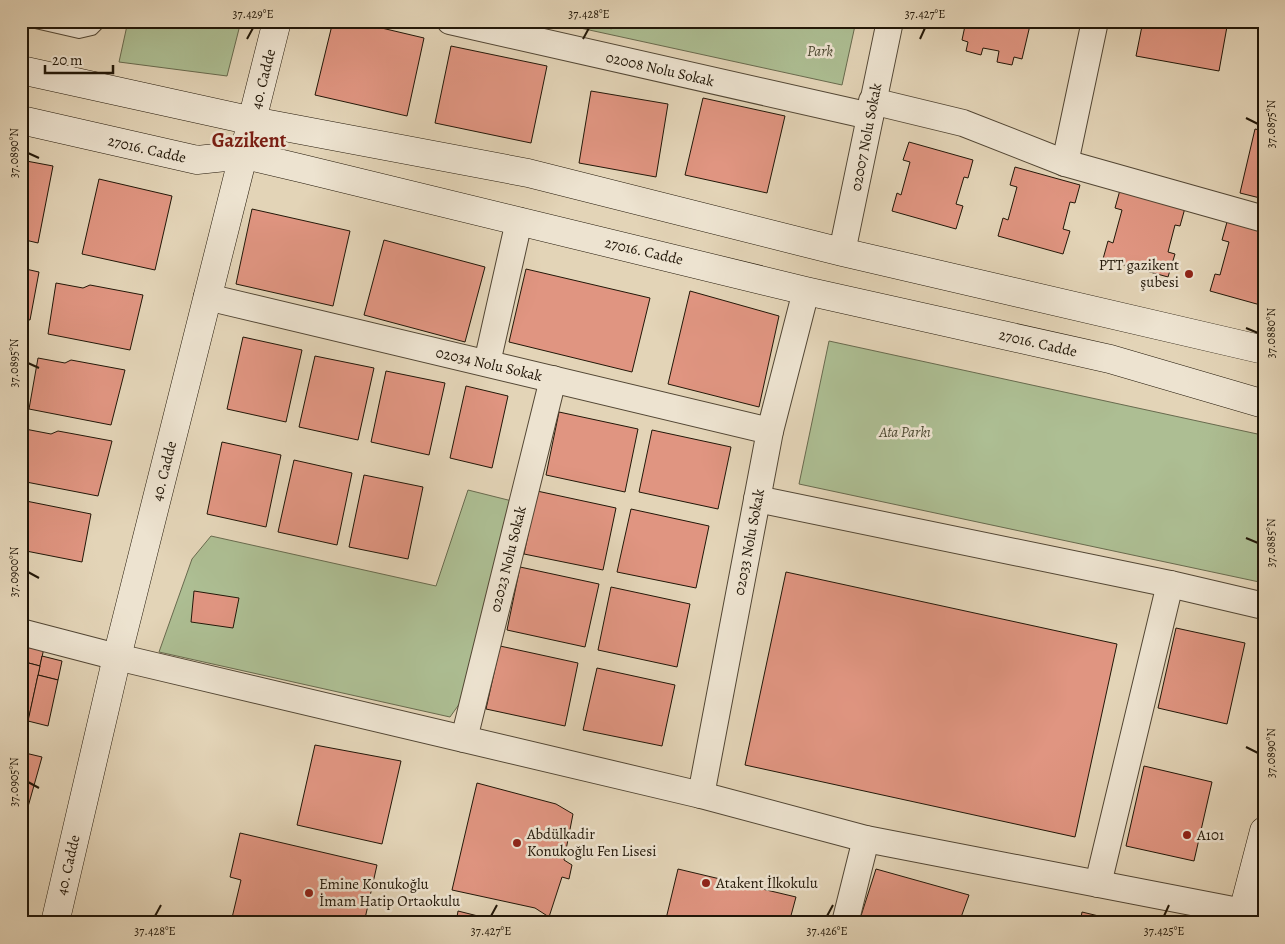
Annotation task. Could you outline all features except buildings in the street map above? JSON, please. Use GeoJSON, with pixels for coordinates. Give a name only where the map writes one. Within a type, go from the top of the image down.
{"type":"FeatureCollection","features":[{"type":"Feature","properties":{"kind":"street","name":"40. Cadde"},"geometry":{"type":"LineString","coordinates":[[55,923],[118,657],[277,21]]}},
{"type":"Feature","properties":{"kind":"street","name":"02008 Nolu Sokak"},"geometry":{"type":"LineString","coordinates":[[450,21],[871,109],[963,124],[1066,163],[1264,219]]}},
{"type":"Feature","properties":{"kind":"street","name":"02007 Nolu Sokak"},"geometry":{"type":"LineString","coordinates":[[842,252],[890,21]]}},
{"type":"Feature","properties":{"kind":"street"},"geometry":{"type":"LineString","coordinates":[[1066,163],[1095,21]]}},
{"type":"Feature","properties":{"kind":"street"},"geometry":{"type":"LineString","coordinates":[[21,70],[253,121],[528,173],[842,252],[1264,350]]}},
{"type":"Feature","properties":{"kind":"street","name":"27016. Cadde"},"geometry":{"type":"LineString","coordinates":[[21,120],[197,160],[245,155],[806,290],[1110,360],[1264,404]]}},
{"type":"Feature","properties":{"kind":"street"},"geometry":{"type":"LineString","coordinates":[[487,363],[519,221]]}},
{"type":"Feature","properties":{"kind":"street","name":"02033 Nolu Sokak"},"geometry":{"type":"LineString","coordinates":[[701,796],[770,431],[806,290]]}},
{"type":"Feature","properties":{"kind":"street","name":"02034 Nolu Sokak"},"geometry":{"type":"LineString","coordinates":[[208,297],[770,431]]}},
{"type":"Feature","properties":{"kind":"street","name":"02023 Nolu Sokak"},"geometry":{"type":"LineString","coordinates":[[464,739],[553,379]]}},
{"type":"Feature","properties":{"kind":"street"},"geometry":{"type":"LineString","coordinates":[[757,499],[1170,584],[1264,606]]}},
{"type":"Feature","properties":{"kind":"street"},"geometry":{"type":"LineString","coordinates":[[1098,884],[1170,584]]}},
{"type":"Feature","properties":{"kind":"street"},"geometry":{"type":"LineString","coordinates":[[21,632],[118,657],[701,796],[866,839],[1098,884],[1249,917],[1264,831]]}},
{"type":"Feature","properties":{"kind":"street"},"geometry":{"type":"LineString","coordinates":[[845,923],[866,839]]}},
{"type":"Feature","properties":{"kind":"lane"},"geometry":{"type":"LineString","coordinates":[[31,21],[79,32],[92,29],[100,21]]}},
{"type":"Feature","properties":{"kind":"path"},"geometry":{"type":"LineString","coordinates":[[610,30],[612,21]]}},
{"type":"Feature","properties":{"kind":"green space"},"geometry":{"type":"Polygon","coordinates":[[[128,21],[241,21],[227,76],[119,62],[128,21]]]}},
{"type":"Feature","properties":{"kind":"green space","name":"Park"},"geometry":{"type":"Polygon","coordinates":[[[548,21],[856,21],[842,85],[548,21]]]}},
{"type":"Feature","properties":{"kind":"green space","name":"Ata Parkı"},"geometry":{"type":"Polygon","coordinates":[[[829,341],[1262,435],[1264,583],[799,484],[829,341]]]}},
{"type":"Feature","properties":{"kind":"green space"},"geometry":{"type":"Polygon","coordinates":[[[468,490],[516,502],[465,696],[450,717],[159,652],[192,559],[211,536],[436,586],[468,490]]]}},
{"type":"Feature","properties":{"kind":"place","name":"PTT gazikent şubesi"},"geometry":{"type":"Point","coordinates":[1189,274]}},
{"type":"Feature","properties":{"kind":"place","name":"A101"},"geometry":{"type":"Point","coordinates":[1187,835]}},
{"type":"Feature","properties":{"kind":"place","name":"Abdülkadir Konukoğlu Fen Lisesi"},"geometry":{"type":"Point","coordinates":[517,843]}},
{"type":"Feature","properties":{"kind":"place","name":"Atakent İlkokulu"},"geometry":{"type":"Point","coordinates":[706,883]}},
{"type":"Feature","properties":{"kind":"place","name":"Emine Konukoğlu İmam Hatip Ortaokulu"},"geometry":{"type":"Point","coordinates":[309,893]}},
{"type":"Feature","properties":{"kind":"district","name":"Gazikent"},"geometry":{"type":"Point","coordinates":[249,140]}}]}
